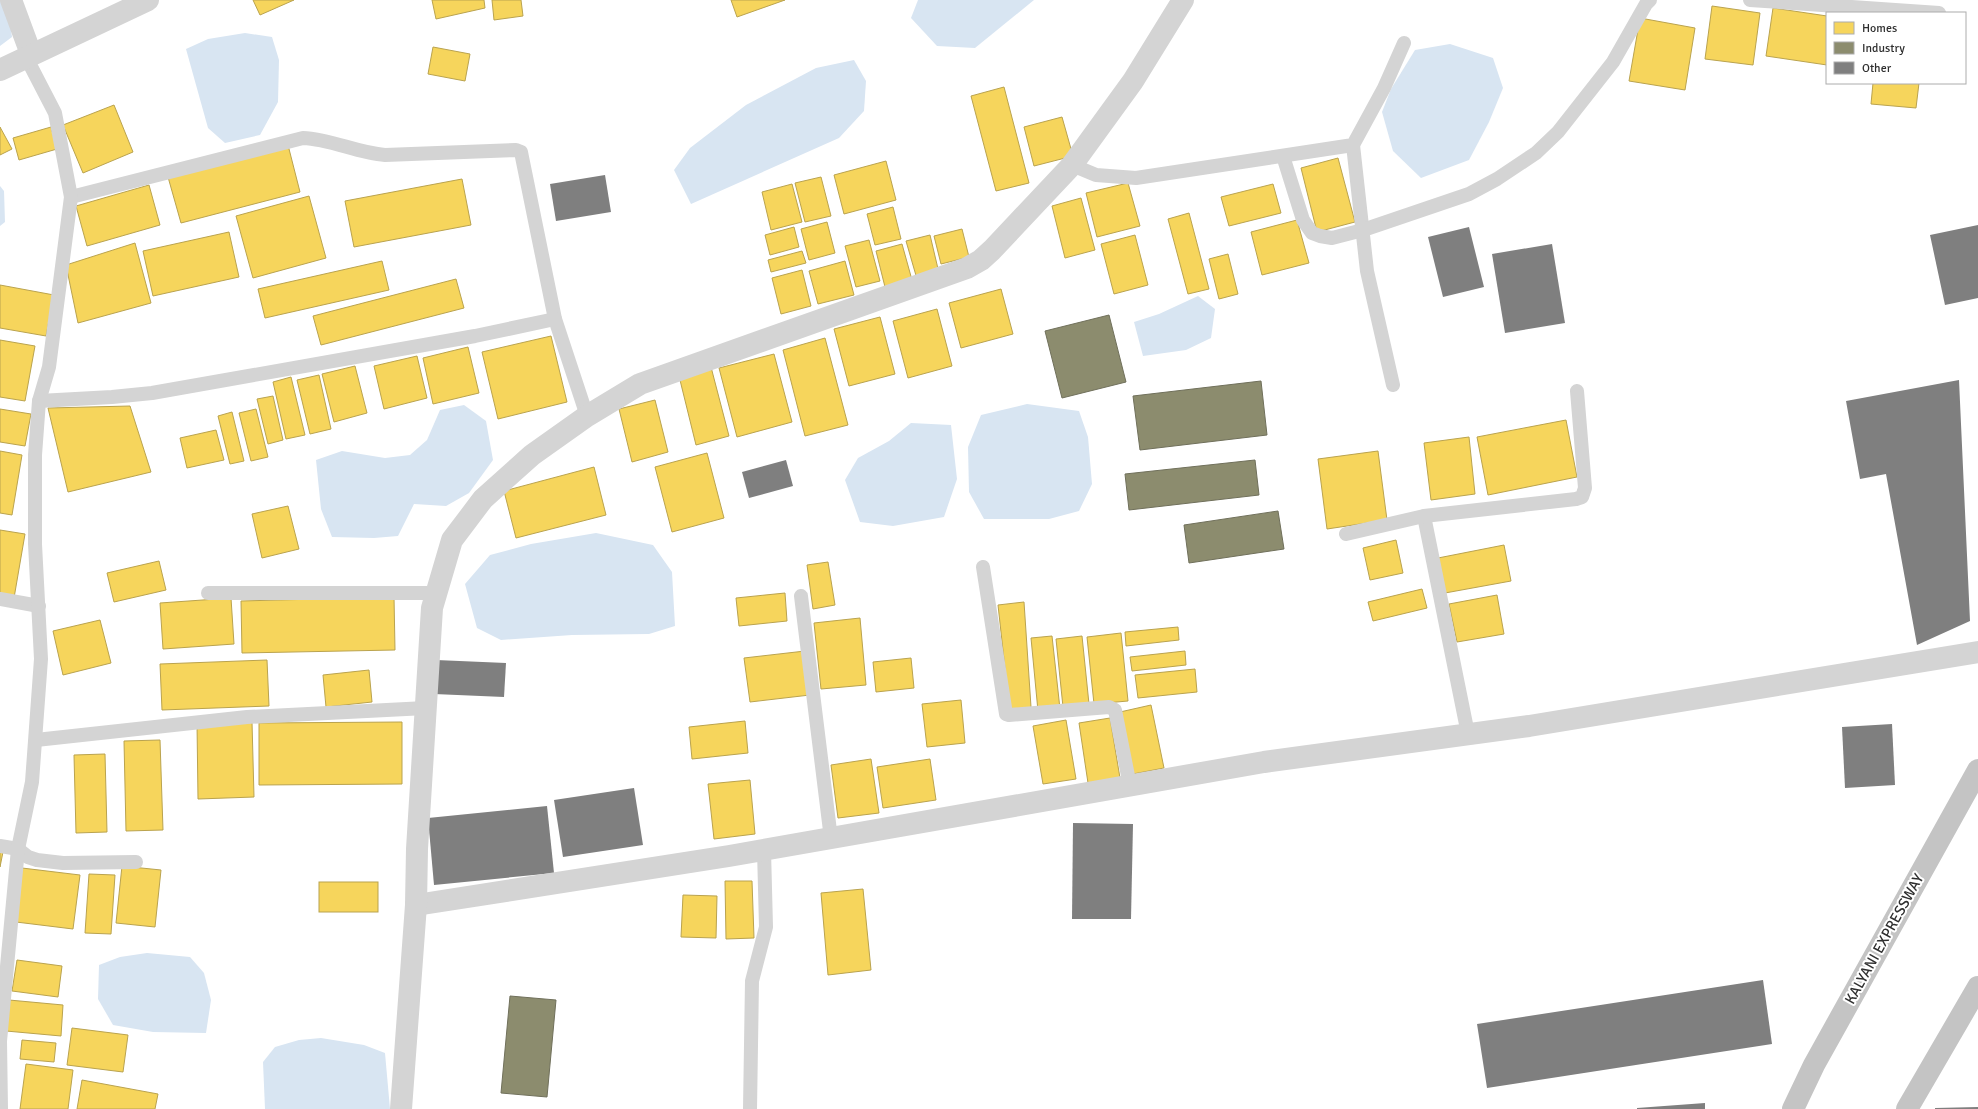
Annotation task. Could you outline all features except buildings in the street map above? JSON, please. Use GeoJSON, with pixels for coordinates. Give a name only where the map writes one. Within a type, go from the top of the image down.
{"type":"FeatureCollection","features":[{"type":"Feature","properties":{"kind":"highway","name":"KALYANI EXPRESSWAY"},"geometry":{"type":"LineString","coordinates":[[1793,1109],[1814,1065],[1978,770]]}},
{"type":"Feature","properties":{"kind":"highway"},"geometry":{"type":"LineString","coordinates":[[1907,1109],[1978,987]]}},
{"type":"Feature","properties":{"kind":"street"},"geometry":{"type":"LineString","coordinates":[[11,0],[29,55]]}},
{"type":"Feature","properties":{"kind":"street"},"geometry":{"type":"LineString","coordinates":[[0,70],[148,0]]}},
{"type":"Feature","properties":{"kind":"street"},"geometry":{"type":"LineString","coordinates":[[401,1109],[416,905],[417,849],[432,608],[452,540],[483,499],[532,454],[587,416],[640,384],[967,268],[981,260],[1072,165],[1133,81],[1183,0]]}},
{"type":"Feature","properties":{"kind":"street"},"geometry":{"type":"LineString","coordinates":[[416,905],[831,839],[1264,762],[1529,726],[1978,652]]}},
{"type":"Feature","properties":{"kind":"lane"},"geometry":{"type":"LineString","coordinates":[[1283,156],[1304,220],[1312,233],[1320,236],[1332,238],[1363,230],[1469,194],[1498,178],[1536,153],[1558,132],[1613,62],[1646,4],[1650,0]]}},
{"type":"Feature","properties":{"kind":"lane"},"geometry":{"type":"LineString","coordinates":[[1750,0],[1924,12]]}},
{"type":"Feature","properties":{"kind":"lane"},"geometry":{"type":"LineString","coordinates":[[1394,385],[1367,271],[1353,144],[1384,88],[1404,43]]}},
{"type":"Feature","properties":{"kind":"lane"},"geometry":{"type":"LineString","coordinates":[[1,1109],[0,1041],[18,849],[32,782],[41,659],[35,544],[35,455],[40,401],[49,367],[71,197],[55,113],[29,55]]}},
{"type":"Feature","properties":{"kind":"lane"},"geometry":{"type":"LineString","coordinates":[[71,197],[304,138],[317,138],[370,154],[385,155],[516,150],[520,152],[522,157],[555,319],[587,416]]}},
{"type":"Feature","properties":{"kind":"lane"},"geometry":{"type":"LineString","coordinates":[[1072,165],[1096,175],[1136,178],[1353,144]]}},
{"type":"Feature","properties":{"kind":"lane"},"geometry":{"type":"LineString","coordinates":[[40,401],[152,393],[467,337],[555,319]]}},
{"type":"Feature","properties":{"kind":"lane"},"geometry":{"type":"LineString","coordinates":[[1346,534],[1424,516],[1576,499],[1582,497],[1586,488],[1577,391]]}},
{"type":"Feature","properties":{"kind":"lane"},"geometry":{"type":"LineString","coordinates":[[1424,516],[1468,734]]}},
{"type":"Feature","properties":{"kind":"lane"},"geometry":{"type":"LineString","coordinates":[[983,567],[1006,714],[1009,715],[1109,707],[1115,710],[1130,786]]}},
{"type":"Feature","properties":{"kind":"lane"},"geometry":{"type":"LineString","coordinates":[[208,593],[436,592]]}},
{"type":"Feature","properties":{"kind":"lane"},"geometry":{"type":"LineString","coordinates":[[800,596],[831,839]]}},
{"type":"Feature","properties":{"kind":"lane"},"geometry":{"type":"LineString","coordinates":[[0,599],[39,606]]}},
{"type":"Feature","properties":{"kind":"lane"},"geometry":{"type":"LineString","coordinates":[[36,740],[247,717],[426,708]]}},
{"type":"Feature","properties":{"kind":"lane"},"geometry":{"type":"LineString","coordinates":[[0,846],[18,849],[28,857],[37,860],[63,863],[136,862]]}},
{"type":"Feature","properties":{"kind":"lane"},"geometry":{"type":"LineString","coordinates":[[750,1109],[752,981],[766,927],[764,850]]}},
{"type":"Feature","properties":{"kind":"water"},"geometry":{"type":"Polygon","coordinates":[[[0,0],[7,1],[12,37],[0,46],[0,0]]]}},
{"type":"Feature","properties":{"kind":"water"},"geometry":{"type":"Polygon","coordinates":[[[918,0],[1034,0],[975,48],[937,46],[911,18],[918,0]]]}},
{"type":"Feature","properties":{"kind":"water"},"geometry":{"type":"Polygon","coordinates":[[[245,33],[272,37],[279,60],[278,102],[260,135],[225,143],[208,128],[186,49],[208,39],[245,33]]]}},
{"type":"Feature","properties":{"kind":"water"},"geometry":{"type":"Polygon","coordinates":[[[1450,44],[1493,58],[1503,88],[1489,122],[1469,160],[1421,178],[1393,151],[1382,112],[1391,89],[1415,50],[1450,44]]]}},
{"type":"Feature","properties":{"kind":"water"},"geometry":{"type":"Polygon","coordinates":[[[854,60],[866,81],[864,111],[839,138],[691,204],[674,170],[690,148],[746,105],[816,68],[854,60]]]}},
{"type":"Feature","properties":{"kind":"water"},"geometry":{"type":"Polygon","coordinates":[[[0,186],[4,191],[5,222],[0,226],[0,186]]]}},
{"type":"Feature","properties":{"kind":"water"},"geometry":{"type":"Polygon","coordinates":[[[1198,296],[1215,309],[1211,338],[1186,350],[1143,356],[1134,322],[1159,314],[1198,296]]]}},
{"type":"Feature","properties":{"kind":"water"},"geometry":{"type":"Polygon","coordinates":[[[1027,404],[1079,411],[1088,437],[1092,484],[1079,511],[1049,519],[984,519],[969,492],[968,447],[981,415],[1027,404]]]}},
{"type":"Feature","properties":{"kind":"water"},"geometry":{"type":"Polygon","coordinates":[[[464,405],[486,421],[493,460],[469,493],[446,506],[414,504],[398,536],[374,538],[332,537],[321,509],[316,460],[342,451],[385,458],[410,455],[427,440],[440,410],[464,405]]]}},
{"type":"Feature","properties":{"kind":"water"},"geometry":{"type":"Polygon","coordinates":[[[911,423],[951,425],[957,479],[944,517],[893,526],[860,522],[845,480],[858,458],[889,441],[911,423]]]}},
{"type":"Feature","properties":{"kind":"water"},"geometry":{"type":"Polygon","coordinates":[[[596,533],[653,545],[672,572],[675,626],[649,634],[572,635],[501,640],[477,628],[465,584],[490,555],[531,544],[596,533]]]}},
{"type":"Feature","properties":{"kind":"water"},"geometry":{"type":"Polygon","coordinates":[[[147,953],[190,957],[204,973],[211,1000],[206,1033],[153,1032],[113,1025],[98,999],[99,965],[120,957],[147,953]]]}},
{"type":"Feature","properties":{"kind":"water"},"geometry":{"type":"Polygon","coordinates":[[[321,1038],[364,1045],[385,1053],[390,1109],[265,1109],[263,1062],[275,1047],[299,1040],[321,1038]]]}}]}
